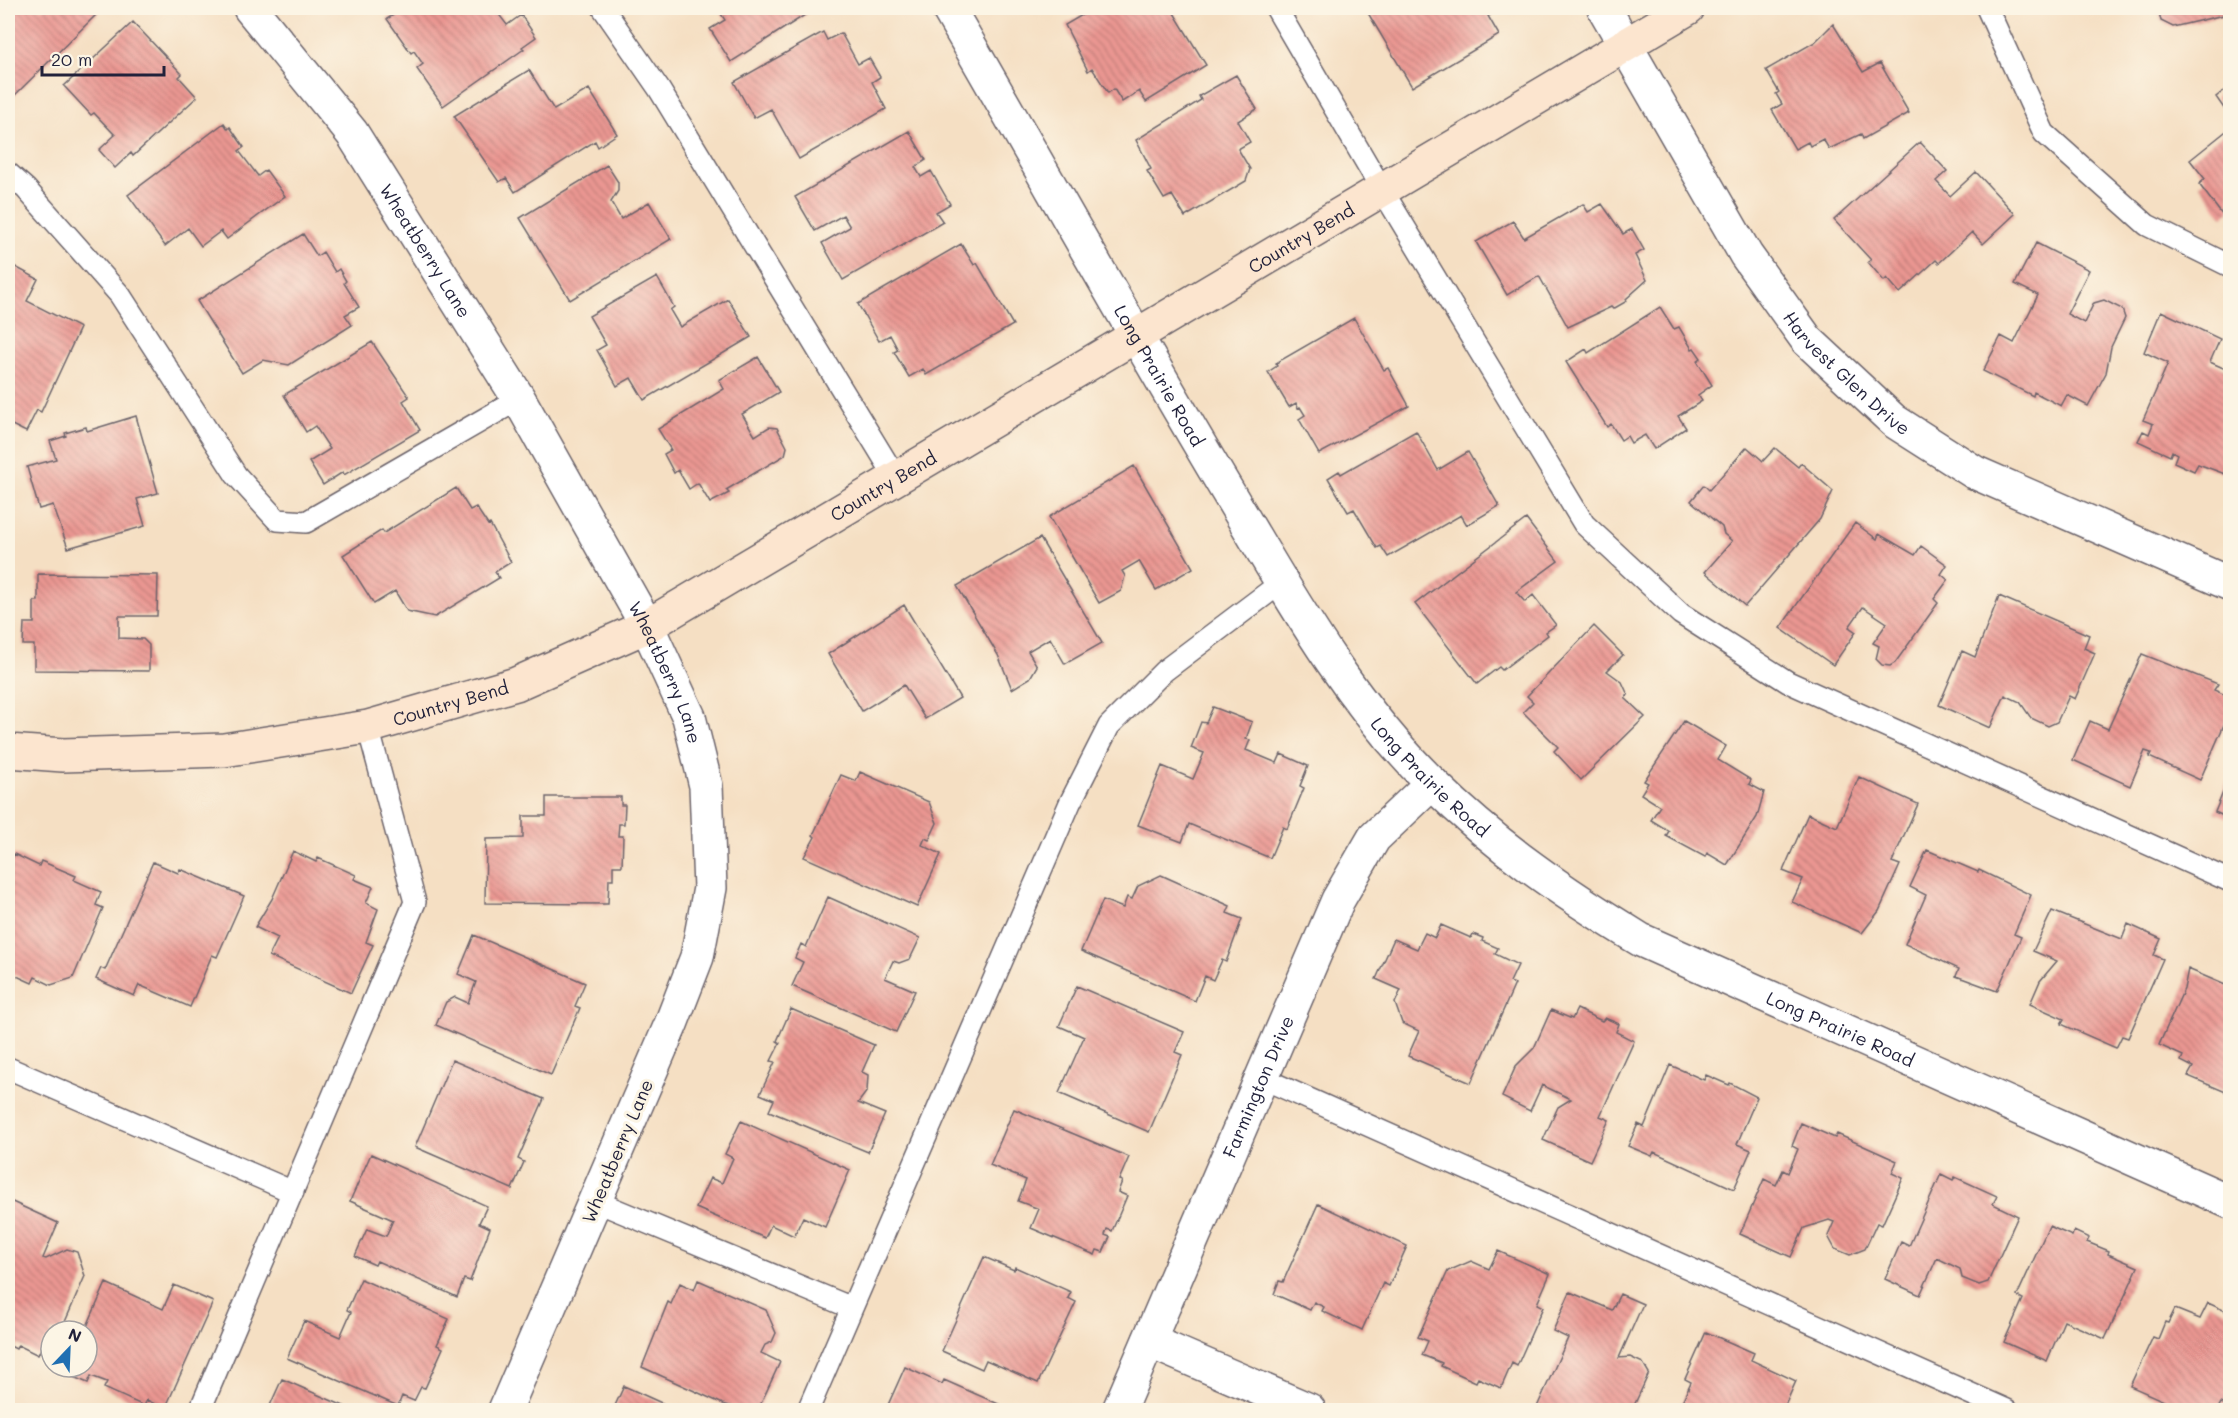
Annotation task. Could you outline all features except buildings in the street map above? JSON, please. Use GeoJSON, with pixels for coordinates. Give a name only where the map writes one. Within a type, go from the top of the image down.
{"type":"FeatureCollection","features":[{"type":"Feature","properties":{"kind":"street","name":"Wheatberry Lane"},"geometry":{"type":"LineString","coordinates":[[250,8],[352,133],[519,399],[646,626],[689,717],[706,786],[710,888],[697,957],[671,1024],[505,1410]]}},
{"type":"Feature","properties":{"kind":"street","name":"Long Prairie Road"},"geometry":{"type":"LineString","coordinates":[[948,8],[1282,582],[1370,714],[1432,783],[1496,842],[1566,894],[1641,940],[2230,1202]]}},
{"type":"Feature","properties":{"kind":"street","name":"Harvest Glen Drive"},"geometry":{"type":"LineString","coordinates":[[1604,8],[1753,265],[1807,340],[1894,421],[1974,472],[2230,585]]}},
{"type":"Feature","properties":{"kind":"street","name":"Country Bend"},"geometry":{"type":"LineString","coordinates":[[8,751],[63,755],[224,750],[368,727],[516,684],[646,626],[1688,8]]}},
{"type":"Feature","properties":{"kind":"street","name":"Farmington Drive"},"geometry":{"type":"LineString","coordinates":[[1119,1410],[1338,900],[1374,838],[1432,783]]}},
{"type":"Feature","properties":{"kind":"street"},"geometry":{"type":"LineString","coordinates":[[1149,1341],[1309,1410]]}},
{"type":"Feature","properties":{"kind":"lane"},"geometry":{"type":"LineString","coordinates":[[603,8],[659,89],[896,478]]}},
{"type":"Feature","properties":{"kind":"lane"},"geometry":{"type":"LineString","coordinates":[[1276,8],[1381,188],[1584,524],[1681,614],[1788,682],[2230,881]]}},
{"type":"Feature","properties":{"kind":"lane"},"geometry":{"type":"LineString","coordinates":[[1987,8],[2044,133],[2147,225],[2230,266]]}},
{"type":"Feature","properties":{"kind":"lane"},"geometry":{"type":"LineString","coordinates":[[8,173],[26,189],[120,295],[236,475],[278,520],[306,522],[519,399]]}},
{"type":"Feature","properties":{"kind":"lane"},"geometry":{"type":"LineString","coordinates":[[808,1410],[1070,803],[1109,726],[1164,671],[1282,582]]}},
{"type":"Feature","properties":{"kind":"lane"},"geometry":{"type":"LineString","coordinates":[[200,1410],[415,902],[368,727]]}},
{"type":"Feature","properties":{"kind":"lane"},"geometry":{"type":"LineString","coordinates":[[8,1068],[292,1192]]}},
{"type":"Feature","properties":{"kind":"lane"},"geometry":{"type":"LineString","coordinates":[[1262,1078],[2007,1410]]}},
{"type":"Feature","properties":{"kind":"lane"},"geometry":{"type":"LineString","coordinates":[[595,1202],[852,1308]]}}]}
